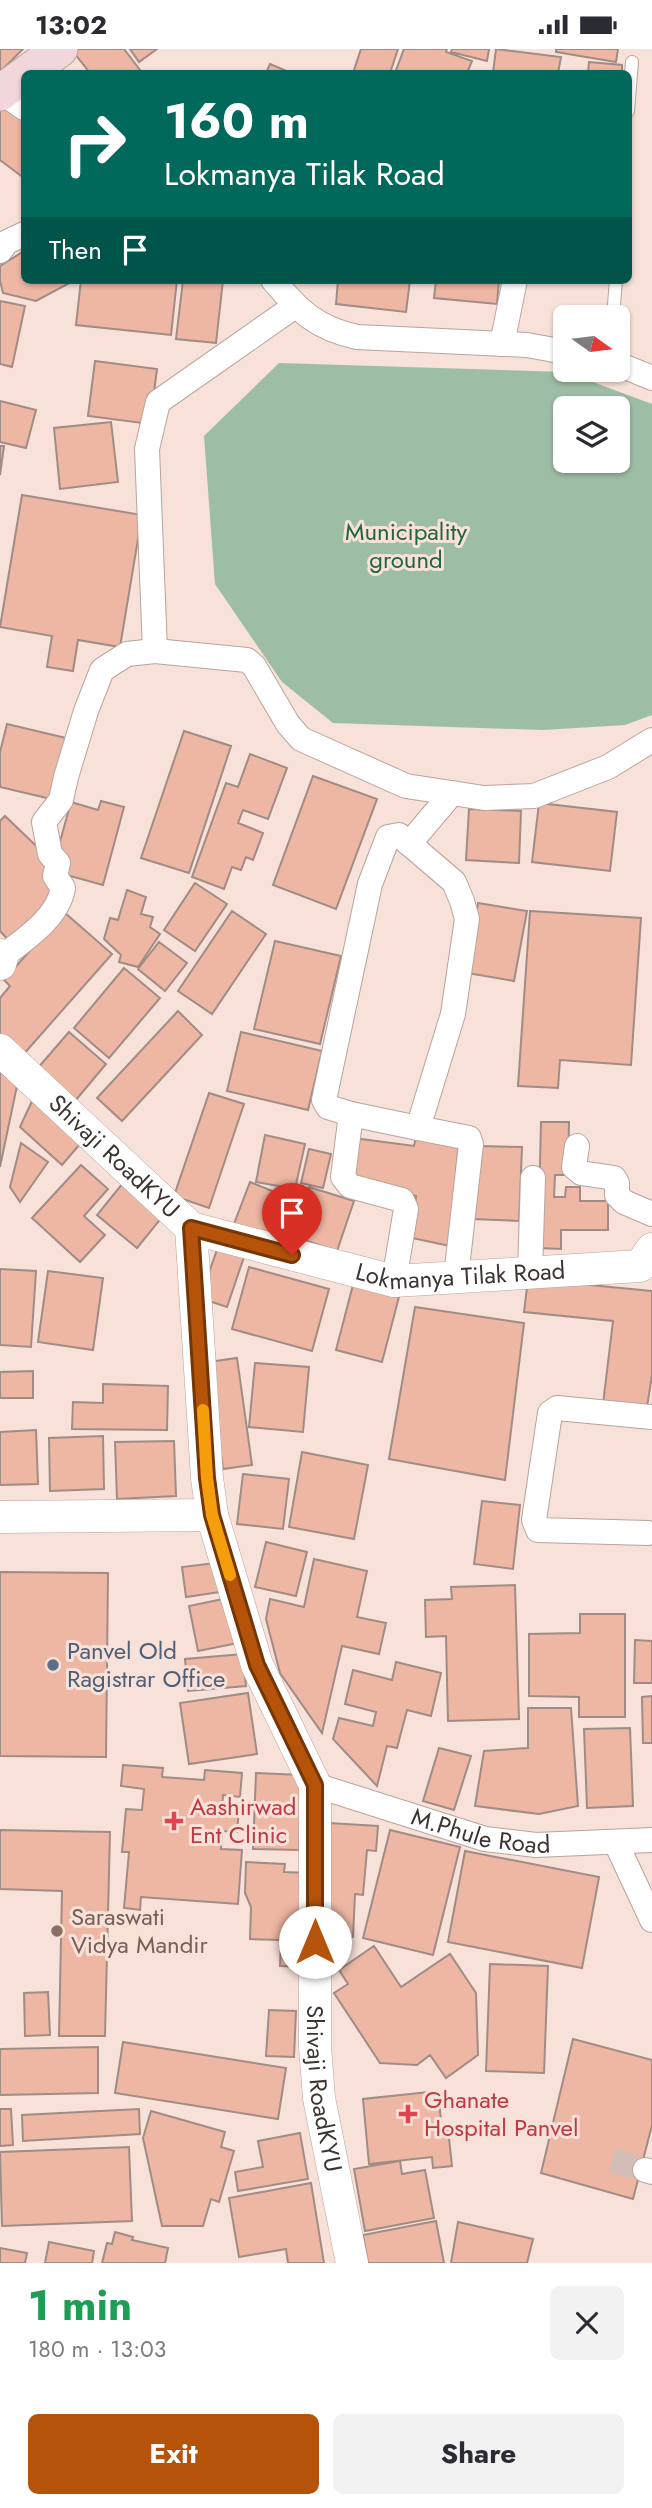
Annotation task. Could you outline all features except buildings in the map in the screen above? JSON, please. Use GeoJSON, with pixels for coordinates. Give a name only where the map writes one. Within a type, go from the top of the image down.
{"type":"FeatureCollection","features":[{"type":"Feature","properties":{"kind":"main road"},"geometry":{"type":"LineString","coordinates":[[35,70],[60,49]]}},
{"type":"Feature","properties":{"kind":"street"},"geometry":{"type":"LineString","coordinates":[[0,251],[6,242],[21,235]]}},
{"type":"Feature","properties":{"kind":"street"},"geometry":{"type":"LineString","coordinates":[[276,284],[295,306],[312,320],[334,332],[358,337],[527,345],[553,350]]}},
{"type":"Feature","properties":{"kind":"street"},"geometry":{"type":"LineString","coordinates":[[502,344],[514,284]]}},
{"type":"Feature","properties":{"kind":"street"},"geometry":{"type":"LineString","coordinates":[[155,651],[147,449],[159,402],[295,306]]}},
{"type":"Feature","properties":{"kind":"street"},"geometry":{"type":"LineString","coordinates":[[630,369],[652,378]]}},
{"type":"Feature","properties":{"kind":"street"},"geometry":{"type":"LineString","coordinates":[[1,958],[31,935],[61,899],[63,888],[55,876],[58,863],[50,854],[44,822],[61,800],[65,777],[103,670],[127,654],[155,651],[247,660],[254,666],[301,739],[406,786],[484,798],[534,796],[608,767],[652,740]]}},
{"type":"Feature","properties":{"kind":"street"},"geometry":{"type":"LineString","coordinates":[[409,843],[452,793]]}},
{"type":"Feature","properties":{"kind":"street"},"geometry":{"type":"LineString","coordinates":[[418,1128],[453,1014],[467,919],[463,901],[454,882],[399,835],[388,837],[370,884],[324,1100],[328,1107],[351,1114],[418,1128],[469,1138],[471,1144],[456,1277]]}},
{"type":"Feature","properties":{"kind":"street","name":"Shivaji RoadKYU"},"geometry":{"type":"LineString","coordinates":[[0,1049],[191,1228],[207,1478],[212,1515],[257,1665],[315,1785],[315,2033],[319,2098],[352,2263]]}},
{"type":"Feature","properties":{"kind":"street"},"geometry":{"type":"LineString","coordinates":[[351,1114],[343,1177],[350,1186],[402,1200],[406,1209],[394,1281]]}},
{"type":"Feature","properties":{"kind":"street"},"geometry":{"type":"LineString","coordinates":[[577,1146],[575,1167],[581,1173],[614,1178],[617,1195],[624,1202],[652,1214]]}},
{"type":"Feature","properties":{"kind":"street"},"geometry":{"type":"LineString","coordinates":[[530,1273],[533,1178]]}},
{"type":"Feature","properties":{"kind":"street","name":"Lokmanya Tilak Road"},"geometry":{"type":"LineString","coordinates":[[191,1228],[394,1281],[530,1273],[648,1261]]}},
{"type":"Feature","properties":{"kind":"street"},"geometry":{"type":"LineString","coordinates":[[649,1529],[538,1530],[534,1520],[550,1413],[557,1408],[652,1417]]}},
{"type":"Feature","properties":{"kind":"street"},"geometry":{"type":"LineString","coordinates":[[0,1517],[212,1515]]}},
{"type":"Feature","properties":{"kind":"street","name":"M.Phule Road"},"geometry":{"type":"LineString","coordinates":[[315,1785],[485,1839],[536,1845],[652,1840]]}},
{"type":"Feature","properties":{"kind":"street"},"geometry":{"type":"LineString","coordinates":[[617,1843],[652,1920]]}},
{"type":"Feature","properties":{"kind":"lane"},"geometry":{"type":"LineString","coordinates":[[631,70],[632,62]]}},
{"type":"Feature","properties":{"kind":"lane"},"geometry":{"type":"LineString","coordinates":[[613,305],[615,284]]}},
{"type":"Feature","properties":{"kind":"green space","name":"Municipality ground"},"geometry":{"type":"Polygon","coordinates":[[[279,363],[553,372],[553,382],[593,382],[652,404],[652,715],[625,725],[543,730],[333,723],[282,682],[215,584],[204,436],[279,363]]]}},
{"type":"Feature","properties":{"kind":"tunnel"},"geometry":{"type":"LineString","coordinates":[[612,2160],[645,2170]]}},
{"type":"Feature","properties":{"kind":"slow traffic"},"geometry":{"type":"LineString","coordinates":[[203,1410],[212,1515],[230,1575]]}},
{"type":"Feature","properties":{"kind":"place","name":"Panvel Old Ragistrar Office"},"geometry":{"type":"Point","coordinates":[53,1665]}},
{"type":"Feature","properties":{"kind":"place","name":"Aashirwad Ent Clinic"},"geometry":{"type":"Point","coordinates":[174,1821]}},
{"type":"Feature","properties":{"kind":"place","name":"Saraswati Vidya Mandir"},"geometry":{"type":"Point","coordinates":[57,1931]}},
{"type":"Feature","properties":{"kind":"place","name":"Ghanate Hospital Panvel"},"geometry":{"type":"Point","coordinates":[408,2114]}},
{"type":"Feature","properties":{"kind":"route"},"geometry":{"type":"LineString","coordinates":[[292,1255],[191,1228],[207,1478],[212,1515],[257,1665],[315,1785],[315,1942]]}}]}
